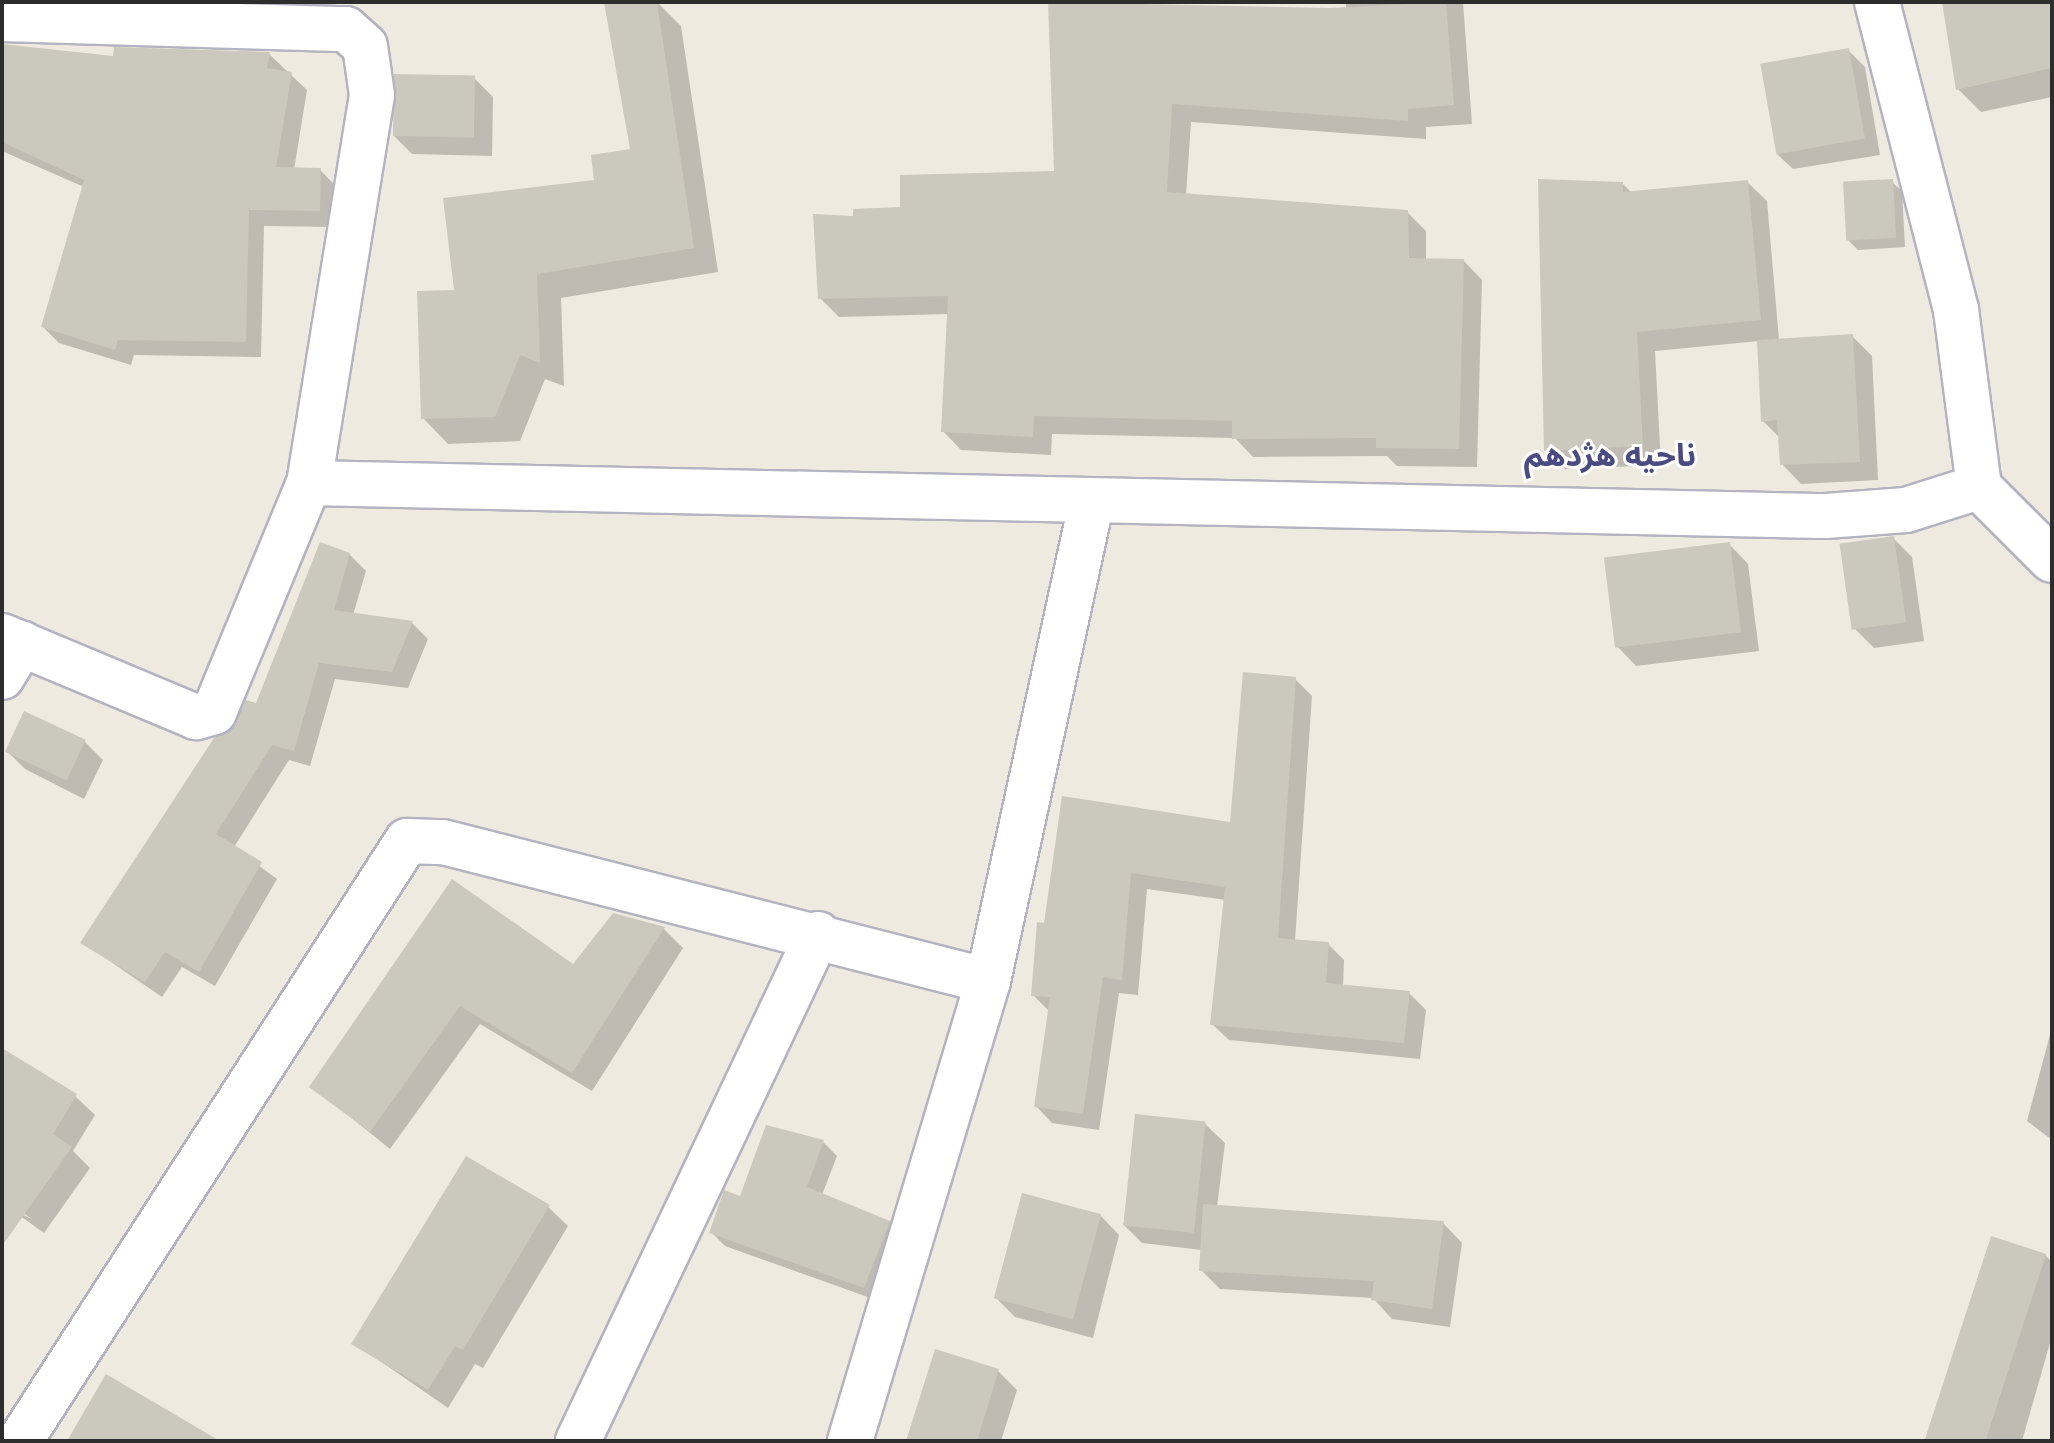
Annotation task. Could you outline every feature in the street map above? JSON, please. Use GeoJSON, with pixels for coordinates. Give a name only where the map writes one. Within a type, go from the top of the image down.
{"type":"FeatureCollection","features":[{"type":"Feature","properties":{"kind":"street"},"geometry":{"type":"LineString","coordinates":[[1877,2],[1956,310],[1979,487],[2052,560]]}},
{"type":"Feature","properties":{"kind":"street"},"geometry":{"type":"LineString","coordinates":[[2,19],[346,29],[365,46],[372,95],[309,483],[214,712],[196,717],[9,652]]}},
{"type":"Feature","properties":{"kind":"street"},"geometry":{"type":"LineString","coordinates":[[309,483],[1826,516],[1906,510],[1979,487]]}},
{"type":"Feature","properties":{"kind":"street"},"geometry":{"type":"LineString","coordinates":[[850,1441],[988,981],[1092,502]]}},
{"type":"Feature","properties":{"kind":"street"},"geometry":{"type":"LineString","coordinates":[[20,1441],[407,841],[443,842],[818,934],[988,981]]}},
{"type":"Feature","properties":{"kind":"street"},"geometry":{"type":"LineString","coordinates":[[578,1441],[818,934]]}},
{"type":"Feature","properties":{"kind":"building"},"geometry":{"type":"Polygon","coordinates":[[[604,2],[657,2],[694,248],[537,274],[540,363],[520,355],[495,417],[421,419],[417,291],[454,290],[443,198],[594,180],[591,155],[630,149],[604,2]]]}},
{"type":"Feature","properties":{"kind":"building"},"geometry":{"type":"Polygon","coordinates":[[[1048,2],[1331,8],[1446,2],[1454,105],[1408,109],[1408,121],[1172,104],[1167,192],[1408,210],[1409,258],[1464,259],[1459,449],[1376,448],[1376,438],[1232,439],[1232,421],[1034,416],[1033,437],[941,432],[948,296],[818,299],[813,214],[853,216],[853,209],[900,207],[900,175],[1054,171],[1048,2]]]}},
{"type":"Feature","properties":{"kind":"building"},"geometry":{"type":"Polygon","coordinates":[[[1942,2],[2052,2],[2052,68],[1956,90],[1942,2]]]}},
{"type":"Feature","properties":{"kind":"building"},"geometry":{"type":"Polygon","coordinates":[[[2,44],[113,56],[114,47],[270,52],[267,68],[292,72],[276,167],[321,168],[320,211],[249,210],[246,342],[118,340],[115,350],[41,327],[84,180],[2,142],[2,44]]]}},
{"type":"Feature","properties":{"kind":"building"},"geometry":{"type":"Polygon","coordinates":[[[1849,48],[1865,139],[1776,154],[1760,64],[1849,48]]]}},
{"type":"Feature","properties":{"kind":"building"},"geometry":{"type":"Polygon","coordinates":[[[394,74],[475,75],[474,137],[393,136],[394,74]]]}},
{"type":"Feature","properties":{"kind":"building"},"geometry":{"type":"Polygon","coordinates":[[[1538,179],[1623,182],[1623,192],[1748,180],[1761,320],[1637,332],[1643,446],[1544,451],[1538,179]]]}},
{"type":"Feature","properties":{"kind":"building"},"geometry":{"type":"Polygon","coordinates":[[[1893,179],[1896,238],[1846,241],[1843,182],[1893,179]]]}},
{"type":"Feature","properties":{"kind":"building"},"geometry":{"type":"Polygon","coordinates":[[[1853,334],[1860,462],[1780,465],[1777,420],[1761,422],[1757,340],[1853,334]]]}},
{"type":"Feature","properties":{"kind":"building"},"geometry":{"type":"Polygon","coordinates":[[[1894,536],[1906,622],[1852,630],[1840,544],[1894,536]]]}},
{"type":"Feature","properties":{"kind":"building"},"geometry":{"type":"Polygon","coordinates":[[[320,542],[350,553],[334,610],[413,621],[392,672],[319,663],[294,751],[272,745],[216,834],[262,862],[199,972],[165,952],[145,982],[80,943],[214,738],[231,730],[246,700],[256,703],[320,542]]]}},
{"type":"Feature","properties":{"kind":"building"},"geometry":{"type":"Polygon","coordinates":[[[1730,542],[1741,632],[1615,648],[1604,557],[1730,542]]]}},
{"type":"Feature","properties":{"kind":"building"},"geometry":{"type":"Polygon","coordinates":[[[1243,672],[1296,677],[1278,938],[1329,942],[1326,983],[1410,991],[1404,1043],[1210,1025],[1225,887],[1131,873],[1122,980],[1103,977],[1083,1114],[1034,1107],[1050,997],[1031,996],[1037,922],[1044,923],[1062,796],[1230,822],[1243,672]]]}},
{"type":"Feature","properties":{"kind":"building"},"geometry":{"type":"Polygon","coordinates":[[[24,711],[86,740],[67,781],[5,752],[24,711]]]}},
{"type":"Feature","properties":{"kind":"building"},"geometry":{"type":"Polygon","coordinates":[[[452,879],[573,964],[613,913],[665,927],[572,1073],[460,1006],[370,1132],[309,1087],[452,879]]]}},
{"type":"Feature","properties":{"kind":"building"},"geometry":{"type":"Polygon","coordinates":[[[2,1048],[77,1094],[53,1134],[72,1147],[2,1246],[2,1048]]]}},
{"type":"Feature","properties":{"kind":"building"},"geometry":{"type":"Polygon","coordinates":[[[1135,1114],[1206,1121],[1194,1233],[1123,1225],[1135,1114]]]}},
{"type":"Feature","properties":{"kind":"building"},"geometry":{"type":"Polygon","coordinates":[[[766,1125],[824,1140],[807,1187],[890,1221],[864,1288],[709,1233],[724,1190],[740,1196],[766,1125]]]}},
{"type":"Feature","properties":{"kind":"building"},"geometry":{"type":"Polygon","coordinates":[[[466,1156],[550,1205],[463,1350],[455,1346],[428,1390],[351,1344],[466,1156]]]}},
{"type":"Feature","properties":{"kind":"building"},"geometry":{"type":"Polygon","coordinates":[[[1022,1193],[1101,1214],[1073,1320],[994,1298],[1022,1193]]]}},
{"type":"Feature","properties":{"kind":"building"},"geometry":{"type":"Polygon","coordinates":[[[1203,1204],[1444,1221],[1432,1309],[1371,1300],[1374,1281],[1199,1271],[1203,1204]]]}},
{"type":"Feature","properties":{"kind":"building"},"geometry":{"type":"Polygon","coordinates":[[[1991,1236],[2046,1254],[1985,1441],[1925,1440],[1991,1236]]]}},
{"type":"Feature","properties":{"kind":"building"},"geometry":{"type":"Polygon","coordinates":[[[935,1349],[999,1369],[977,1441],[906,1441],[935,1349]]]}},
{"type":"Feature","properties":{"kind":"building"},"geometry":{"type":"Polygon","coordinates":[[[106,1374],[220,1441],[67,1441],[106,1374]]]}},
{"type":"Feature","properties":{"kind":"district","name":"ناحیه هژدهم"},"geometry":{"type":"Point","coordinates":[1610,454]}}]}
